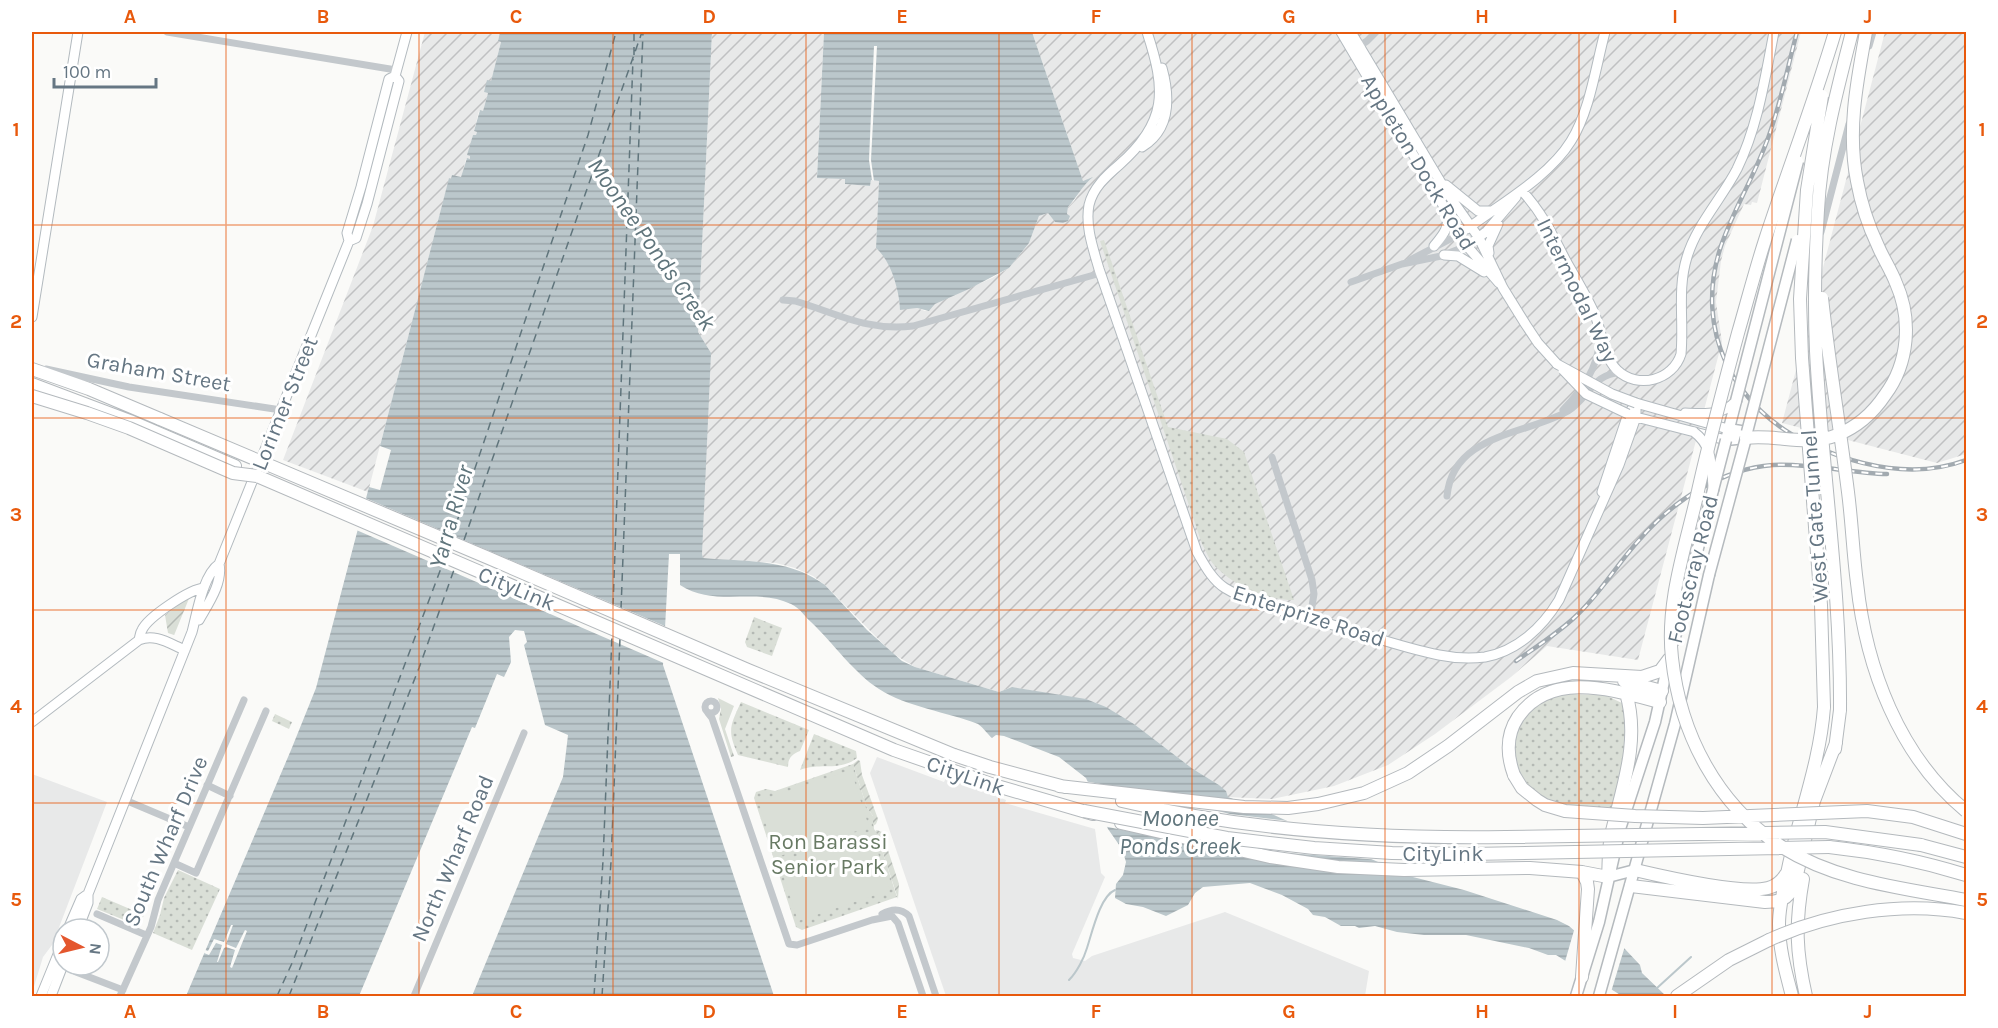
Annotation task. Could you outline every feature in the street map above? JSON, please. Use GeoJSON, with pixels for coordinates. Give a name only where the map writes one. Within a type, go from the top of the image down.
{"type":"FeatureCollection","features":[{"type":"Feature","properties":{"kind":"highway","name":"West Gate Tunnel"},"geometry":{"type":"LineString","coordinates":[[1806,996],[1797,946],[1798,823],[1818,755],[1823,730],[1824,707],[1821,605],[1800,299],[1812,150],[1836,32]]}},
{"type":"Feature","properties":{"kind":"highway"},"geometry":{"type":"LineString","coordinates":[[1836,32],[1765,239],[1711,432],[1676,588],[1671,640],[1675,681],[1689,731],[1714,780],[1723,794],[1736,807],[1779,845],[1816,865],[1853,878],[1966,900]]}},
{"type":"Feature","properties":{"kind":"highway","name":"West Gate Tunnel"},"geometry":{"type":"LineString","coordinates":[[1792,996],[1780,950],[1781,901],[1798,865],[1836,743],[1840,710],[1816,352],[1817,240],[1818,208],[1828,131],[1852,32]]}},
{"type":"Feature","properties":{"kind":"highway"},"geometry":{"type":"LineString","coordinates":[[1747,435],[1796,440],[1826,438],[1847,430],[1869,415],[1885,396],[1897,374],[1905,352],[1907,324],[1904,305],[1863,208],[1854,162],[1852,122],[1866,32]]}},
{"type":"Feature","properties":{"kind":"highway"},"geometry":{"type":"LineString","coordinates":[[1817,240],[1832,377],[1852,516],[1857,583],[1867,644],[1882,689],[1913,750],[1949,797],[1966,811]]}},
{"type":"Feature","properties":{"kind":"highway","name":"CityLink"},"geometry":{"type":"LineString","coordinates":[[32,368],[101,394],[906,736],[990,767],[1059,786],[1195,815],[1252,824],[1367,836],[1451,838],[1825,832],[1921,845],[1966,857]]}},
{"type":"Feature","properties":{"kind":"highway","name":"CityLink"},"geometry":{"type":"LineString","coordinates":[[32,384],[124,418],[894,750],[997,786],[1084,812],[1227,838],[1361,851],[1470,854],[1829,848],[1890,855],[1966,875]]}},
{"type":"Feature","properties":{"kind":"highway"},"geometry":{"type":"LineString","coordinates":[[32,396],[129,428],[233,473],[257,476]]}},
{"type":"Feature","properties":{"kind":"highway"},"geometry":{"type":"LineString","coordinates":[[1059,786],[1244,807],[1288,808],[1318,804],[1364,793],[1408,773],[1439,753],[1518,692],[1537,681],[1562,674],[1636,677],[1650,675],[1660,671],[1669,659]]}},
{"type":"Feature","properties":{"kind":"highway"},"geometry":{"type":"LineString","coordinates":[[1596,674],[1661,696]]}},
{"type":"Feature","properties":{"kind":"highway"},"geometry":{"type":"LineString","coordinates":[[1661,696],[1600,688],[1565,688],[1546,693],[1529,704],[1514,724],[1509,741],[1509,760],[1517,782],[1529,795],[1545,805],[1574,812],[1703,818],[1867,811],[1913,817],[1966,834]]}},
{"type":"Feature","properties":{"kind":"highway"},"geometry":{"type":"LineString","coordinates":[[1084,812],[1154,832],[1300,862],[1366,869],[1530,868],[1582,872],[1608,877],[1610,838],[1630,758],[1632,736],[1626,693]]}},
{"type":"Feature","properties":{"kind":"highway"},"geometry":{"type":"LineString","coordinates":[[1635,870],[1667,878],[1757,890],[1775,885],[1798,865]]}},
{"type":"Feature","properties":{"kind":"highway"},"geometry":{"type":"LineString","coordinates":[[1582,872],[1588,885],[1591,928],[1582,977]]}},
{"type":"Feature","properties":{"kind":"highway"},"geometry":{"type":"LineString","coordinates":[[1631,886],[1756,902],[1781,901]]}},
{"type":"Feature","properties":{"kind":"highway"},"geometry":{"type":"LineString","coordinates":[[1677,996],[1707,974],[1751,948],[1785,932],[1826,920],[1897,910],[1941,910],[1966,914]]}},
{"type":"Feature","properties":{"kind":"main road","name":"Footscray Road"},"geometry":{"type":"LineString","coordinates":[[1591,928],[1608,877],[1620,829],[1643,762],[1661,696],[1803,140]]}},
{"type":"Feature","properties":{"kind":"main road","name":"Footscray Road"},"geometry":{"type":"LineString","coordinates":[[1599,996],[1681,700],[1709,575],[1797,240]]}},
{"type":"Feature","properties":{"kind":"main road","name":"Appleton Dock Road"},"geometry":{"type":"LineString","coordinates":[[1727,434],[1747,435]]}},
{"type":"Feature","properties":{"kind":"main road"},"geometry":{"type":"LineString","coordinates":[[1661,696],[1681,700]]}},
{"type":"Feature","properties":{"kind":"main road"},"geometry":{"type":"LineString","coordinates":[[1608,877],[1635,870]]}},
{"type":"Feature","properties":{"kind":"main road"},"geometry":{"type":"LineString","coordinates":[[1608,877],[1631,886]]}},
{"type":"Feature","properties":{"kind":"main road"},"geometry":{"type":"LineString","coordinates":[[1576,996],[1582,977]]}},
{"type":"Feature","properties":{"kind":"street"},"geometry":{"type":"LineString","coordinates":[[32,317],[78,32]]}},
{"type":"Feature","properties":{"kind":"street"},"geometry":{"type":"LineString","coordinates":[[167,32],[395,73]]}},
{"type":"Feature","properties":{"kind":"street","name":"Lorimer Street"},"geometry":{"type":"LineString","coordinates":[[83,917],[88,903],[88,894],[192,632],[204,588],[213,569],[219,564],[349,241],[356,238],[399,81],[395,73],[407,32]]}},
{"type":"Feature","properties":{"kind":"street","name":"Enterprize Road"},"geometry":{"type":"LineString","coordinates":[[1147,32],[1159,80],[1159,107],[1153,124],[1135,151],[1110,172],[1096,188],[1089,204],[1090,238],[1197,552],[1222,586],[1237,594],[1310,618],[1438,655],[1470,658],[1494,654],[1512,647],[1533,633],[1554,608],[1591,528],[1636,403]]}},
{"type":"Feature","properties":{"kind":"street"},"geometry":{"type":"LineString","coordinates":[[1356,48],[1376,32]]}},
{"type":"Feature","properties":{"kind":"street"},"geometry":{"type":"LineString","coordinates":[[1351,282],[1402,264],[1444,255],[1467,246],[1479,238],[1572,140],[1587,100],[1605,32]]}},
{"type":"Feature","properties":{"kind":"street","name":"Intermodal Way"},"geometry":{"type":"LineString","coordinates":[[1521,192],[1543,216],[1582,288],[1611,362],[1622,374],[1630,378],[1650,380],[1668,374],[1678,361],[1682,344],[1681,289],[1688,255],[1737,169],[1752,134],[1774,32]]}},
{"type":"Feature","properties":{"kind":"street"},"geometry":{"type":"LineString","coordinates":[[1813,264],[1873,32]]}},
{"type":"Feature","properties":{"kind":"street","name":"Appleton Dock Road"},"geometry":{"type":"LineString","coordinates":[[1349,33],[1446,212],[1467,246],[1502,287],[1533,335],[1557,364],[1586,394],[1632,416],[1694,432],[1727,434]]}},
{"type":"Feature","properties":{"kind":"street","name":"Appleton Dock Road"},"geometry":{"type":"LineString","coordinates":[[1356,48],[1479,238],[1502,287]]}},
{"type":"Feature","properties":{"kind":"street"},"geometry":{"type":"LineString","coordinates":[[1438,177],[1478,211],[1491,211]]}},
{"type":"Feature","properties":{"kind":"street"},"geometry":{"type":"LineString","coordinates":[[1402,264],[1460,234],[1521,192]]}},
{"type":"Feature","properties":{"kind":"street"},"geometry":{"type":"LineString","coordinates":[[1490,258],[1488,246],[1511,205]]}},
{"type":"Feature","properties":{"kind":"street"},"geometry":{"type":"LineString","coordinates":[[1434,246],[1446,230],[1448,217],[1446,212]]}},
{"type":"Feature","properties":{"kind":"street"},"geometry":{"type":"LineString","coordinates":[[1444,255],[1458,256],[1502,287]]}},
{"type":"Feature","properties":{"kind":"street"},"geometry":{"type":"LineString","coordinates":[[783,300],[795,301],[869,325],[894,328],[913,326],[1101,273]]}},
{"type":"Feature","properties":{"kind":"street"},"geometry":{"type":"LineString","coordinates":[[1554,418],[1571,402],[1590,377],[1597,361],[1601,332]]}},
{"type":"Feature","properties":{"kind":"street","name":"Appleton Dock Road"},"geometry":{"type":"LineString","coordinates":[[1557,364],[1612,394],[1636,403],[1674,412],[1727,434]]}},
{"type":"Feature","properties":{"kind":"street","name":"Graham Street"},"geometry":{"type":"LineString","coordinates":[[32,368],[129,387],[281,410]]}},
{"type":"Feature","properties":{"kind":"street"},"geometry":{"type":"LineString","coordinates":[[1447,496],[1451,480],[1457,469],[1472,451],[1500,435],[1554,418],[1576,406],[1601,378],[1614,373],[1622,374]]}},
{"type":"Feature","properties":{"kind":"street"},"geometry":{"type":"LineString","coordinates":[[1674,412],[1701,414],[1718,412],[1729,408],[1736,401]]}},
{"type":"Feature","properties":{"kind":"street"},"geometry":{"type":"LineString","coordinates":[[1694,432],[1707,446],[1713,490]]}},
{"type":"Feature","properties":{"kind":"street"},"geometry":{"type":"LineString","coordinates":[[1272,457],[1312,579],[1314,594],[1310,618]]}},
{"type":"Feature","properties":{"kind":"street","name":"Lorimer Street"},"geometry":{"type":"LineString","coordinates":[[192,632],[218,582],[221,573],[219,564]]}},
{"type":"Feature","properties":{"kind":"street"},"geometry":{"type":"LineString","coordinates":[[139,640],[148,622],[178,599],[196,589],[204,588]]}},
{"type":"Feature","properties":{"kind":"street"},"geometry":{"type":"LineString","coordinates":[[32,722],[139,640],[147,637],[157,638],[185,650]]}},
{"type":"Feature","properties":{"kind":"street","name":"South Wharf Drive"},"geometry":{"type":"LineString","coordinates":[[121,993],[151,927],[158,900],[243,700]]}},
{"type":"Feature","properties":{"kind":"street"},"geometry":{"type":"LineString","coordinates":[[713,722],[717,710],[716,703],[710,701],[705,705],[713,722],[783,930],[794,940],[809,941],[890,916],[897,921],[923,996]]}},
{"type":"Feature","properties":{"kind":"street"},"geometry":{"type":"LineString","coordinates":[[708,713],[712,714],[717,710]]}},
{"type":"Feature","properties":{"kind":"street"},"geometry":{"type":"LineString","coordinates":[[174,863],[196,873],[266,711]]}},
{"type":"Feature","properties":{"kind":"street","name":"North Wharf Road"},"geometry":{"type":"LineString","coordinates":[[414,996],[524,732]]}},
{"type":"Feature","properties":{"kind":"street"},"geometry":{"type":"LineString","coordinates":[[207,785],[230,796]]}},
{"type":"Feature","properties":{"kind":"street"},"geometry":{"type":"LineString","coordinates":[[125,800],[189,827]]}},
{"type":"Feature","properties":{"kind":"street","name":"Lorimer Street"},"geometry":{"type":"LineString","coordinates":[[74,917],[81,899],[88,894]]}},
{"type":"Feature","properties":{"kind":"street"},"geometry":{"type":"LineString","coordinates":[[872,920],[886,912],[896,910],[903,911],[910,918],[936,996]]}},
{"type":"Feature","properties":{"kind":"street"},"geometry":{"type":"LineString","coordinates":[[97,914],[146,935]]}},
{"type":"Feature","properties":{"kind":"street"},"geometry":{"type":"LineString","coordinates":[[897,921],[910,918]]}},
{"type":"Feature","properties":{"kind":"street"},"geometry":{"type":"LineString","coordinates":[[907,948],[918,944]]}},
{"type":"Feature","properties":{"kind":"street"},"geometry":{"type":"LineString","coordinates":[[42,996],[51,973]]}},
{"type":"Feature","properties":{"kind":"street"},"geometry":{"type":"LineString","coordinates":[[42,996],[55,977]]}},
{"type":"Feature","properties":{"kind":"street"},"geometry":{"type":"LineString","coordinates":[[87,977],[121,993]]}},
{"type":"Feature","properties":{"kind":"shaded area"},"geometry":{"type":"Polygon","coordinates":[[[425,32],[500,32],[498,41],[501,42],[491,81],[484,92],[488,93],[483,111],[479,111],[474,131],[477,132],[473,135],[468,155],[471,156],[470,159],[466,159],[461,178],[449,179],[368,492],[283,460],[373,226],[425,32]]]}},
{"type":"Feature","properties":{"kind":"shaded area"},"geometry":{"type":"Polygon","coordinates":[[[712,32],[824,32],[817,177],[846,179],[846,184],[870,186],[871,180],[879,181],[876,248],[885,256],[896,282],[900,309],[917,308],[929,311],[935,304],[1009,268],[1029,243],[1039,216],[1048,213],[1055,222],[1069,216],[1068,207],[1091,179],[1083,181],[1032,32],[1801,32],[1757,203],[1744,204],[1725,246],[1721,261],[1716,302],[1722,342],[1638,660],[1547,646],[1511,677],[1435,734],[1388,765],[1334,786],[1272,799],[1227,797],[1219,785],[1193,769],[1134,724],[1094,702],[1012,687],[999,692],[915,667],[892,653],[825,585],[813,576],[776,563],[703,558],[701,555],[698,332],[712,32]]]}},
{"type":"Feature","properties":{"kind":"shaded area"},"geometry":{"type":"Polygon","coordinates":[[[1885,32],[1966,32],[1966,454],[1937,463],[1782,423],[1885,32]]]}},
{"type":"Feature","properties":{"kind":"shaded area"},"geometry":{"type":"Polygon","coordinates":[[[877,757],[944,782],[946,778],[988,793],[1006,800],[1005,803],[1095,829],[1101,873],[1105,877],[1072,954],[1073,958],[1085,961],[1092,956],[1225,912],[1369,971],[1365,996],[946,996],[870,773],[877,757]]]}},
{"type":"Feature","properties":{"kind":"shaded area"},"geometry":{"type":"Polygon","coordinates":[[[32,774],[107,802],[63,917],[51,917],[51,946],[43,957],[32,993],[32,774]]]}},
{"type":"Feature","properties":{"kind":"green space"},"geometry":{"type":"Polygon","coordinates":[[[1104,240],[1168,427],[1227,439],[1244,452],[1294,600],[1273,598],[1252,591],[1225,575],[1208,556],[1100,241],[1104,240]]]}},
{"type":"Feature","properties":{"kind":"green space"},"geometry":{"type":"Polygon","coordinates":[[[190,596],[174,635],[168,633],[165,615],[190,596]]]}},
{"type":"Feature","properties":{"kind":"green space"},"geometry":{"type":"Polygon","coordinates":[[[754,617],[782,628],[772,656],[747,647],[745,642],[754,617]]]}},
{"type":"Feature","properties":{"kind":"green space"},"geometry":{"type":"Polygon","coordinates":[[[1566,694],[1605,695],[1624,704],[1628,749],[1614,811],[1554,803],[1541,796],[1521,774],[1514,748],[1516,734],[1522,721],[1539,703],[1566,694]]]}},
{"type":"Feature","properties":{"kind":"green space"},"geometry":{"type":"Polygon","coordinates":[[[718,698],[734,706],[725,729],[734,756],[731,757],[719,719],[721,709],[718,698]]]}},
{"type":"Feature","properties":{"kind":"green space"},"geometry":{"type":"Polygon","coordinates":[[[741,702],[809,730],[800,751],[790,759],[788,767],[738,755],[732,740],[731,728],[741,702]]]}},
{"type":"Feature","properties":{"kind":"green space"},"geometry":{"type":"Polygon","coordinates":[[[275,714],[292,722],[289,729],[272,721],[275,714]]]}},
{"type":"Feature","properties":{"kind":"green space"},"geometry":{"type":"Polygon","coordinates":[[[814,734],[856,751],[857,758],[843,765],[800,770],[814,734]]]}},
{"type":"Feature","properties":{"kind":"green space"},"geometry":{"type":"Polygon","coordinates":[[[858,760],[878,819],[873,826],[873,816],[867,808],[853,764],[858,760]]]}},
{"type":"Feature","properties":{"kind":"green space","name":"Ron Barassi Senior Park"},"geometry":{"type":"Polygon","coordinates":[[[853,764],[867,808],[873,816],[874,829],[880,838],[897,897],[802,930],[796,927],[754,798],[756,792],[766,789],[775,791],[853,764]]]}},
{"type":"Feature","properties":{"kind":"green space"},"geometry":{"type":"Polygon","coordinates":[[[851,770],[869,827],[777,857],[758,801],[851,770]]]}},
{"type":"Feature","properties":{"kind":"green space"},"geometry":{"type":"Polygon","coordinates":[[[871,831],[890,890],[798,921],[779,862],[871,831]]]}},
{"type":"Feature","properties":{"kind":"green space"},"geometry":{"type":"Polygon","coordinates":[[[875,831],[882,832],[899,884],[898,899],[880,838],[875,831]]]}},
{"type":"Feature","properties":{"kind":"green space"},"geometry":{"type":"Polygon","coordinates":[[[178,870],[220,889],[192,950],[153,933],[164,898],[178,870]]]}},
{"type":"Feature","properties":{"kind":"green space"},"geometry":{"type":"Polygon","coordinates":[[[102,897],[144,915],[139,926],[97,909],[102,897]]]}},
{"type":"Feature","properties":{"kind":"water"},"geometry":{"type":"Polygon","coordinates":[[[500,32],[712,32],[698,332],[711,353],[703,558],[767,563],[811,576],[825,585],[867,630],[902,661],[915,667],[999,692],[1012,687],[1086,699],[1106,707],[1134,724],[1193,769],[1219,785],[1226,791],[1228,797],[1274,815],[1409,876],[1464,890],[1557,920],[1577,933],[1624,948],[1640,965],[1642,973],[1666,996],[1622,996],[1556,955],[1548,955],[1529,948],[1466,935],[1424,935],[1397,932],[1375,926],[1359,928],[1341,926],[1325,917],[1313,915],[1308,909],[1282,895],[1250,883],[1203,887],[1195,893],[1188,905],[1166,916],[1143,907],[1126,904],[1115,898],[1116,884],[1123,875],[1126,862],[1122,849],[1108,829],[1086,778],[1059,757],[1004,736],[996,735],[992,738],[978,724],[914,705],[890,695],[861,675],[794,606],[778,599],[764,597],[721,597],[693,592],[680,585],[680,554],[669,554],[663,665],[774,996],[472,996],[563,777],[568,735],[545,725],[524,645],[527,642],[524,631],[515,630],[509,637],[511,662],[504,677],[497,674],[475,728],[472,727],[359,996],[186,996],[316,688],[369,487],[380,490],[391,450],[380,446],[449,178],[451,179],[452,175],[461,177],[467,158],[470,159],[467,155],[473,135],[477,132],[474,131],[480,110],[483,111],[488,93],[484,92],[487,80],[491,81],[501,42],[498,41],[500,32]]]}},
{"type":"Feature","properties":{"kind":"water"},"geometry":{"type":"Polygon","coordinates":[[[824,32],[1032,32],[1083,181],[1093,177],[1068,207],[1067,214],[1070,216],[1068,221],[1055,222],[1048,213],[1039,216],[1029,243],[1009,268],[935,304],[929,311],[917,308],[900,310],[893,276],[886,260],[876,248],[879,181],[871,180],[870,186],[845,184],[845,179],[817,178],[824,32]]]}},
{"type":"Feature","properties":{"kind":"pier"},"geometry":{"type":"Polygon","coordinates":[[[874,46],[877,46],[871,160],[874,181],[869,160],[874,46]]]}},
{"type":"Feature","properties":{"kind":"pier"},"geometry":{"type":"Polygon","coordinates":[[[363,497],[667,627],[666,664],[354,529],[363,497]]]}},
{"type":"Feature","properties":{"kind":"pier"},"geometry":{"type":"Polygon","coordinates":[[[1084,781],[1134,790],[1230,814],[1297,822],[1381,860],[1288,853],[1287,855],[1410,873],[1182,842],[1103,826],[1084,781]]]}},
{"type":"Feature","properties":{"kind":"pier"},"geometry":{"type":"Polygon","coordinates":[[[233,925],[226,944],[236,948],[245,930],[247,931],[232,968],[230,967],[235,950],[224,948],[218,962],[222,945],[216,943],[209,955],[204,953],[205,950],[208,951],[214,939],[224,942],[233,925]]]}},
{"type":"Feature","properties":{"kind":"pier"},"geometry":{"type":"Polygon","coordinates":[[[1575,927],[1580,931],[1625,946],[1611,992],[1564,965],[1575,927]]]}},
{"type":"Feature","properties":{"kind":"waterway"},"geometry":{"type":"LineString","coordinates":[[1069,980],[1084,956],[1105,899],[1115,890]]}},
{"type":"Feature","properties":{"kind":"waterway"},"geometry":{"type":"LineString","coordinates":[[1657,988],[1691,957]]}},
{"type":"Feature","properties":{"kind":"ferry route"},"geometry":{"type":"LineString","coordinates":[[452,536],[588,135],[616,32]]}},
{"type":"Feature","properties":{"kind":"ferry route"},"geometry":{"type":"LineString","coordinates":[[634,32],[634,55]]}},
{"type":"Feature","properties":{"kind":"ferry route"},"geometry":{"type":"LineString","coordinates":[[464,540],[642,32]]}},
{"type":"Feature","properties":{"kind":"ferry route"},"geometry":{"type":"LineString","coordinates":[[621,609],[643,32]]}},
{"type":"Feature","properties":{"kind":"ferry route"},"geometry":{"type":"LineString","coordinates":[[613,606],[633,59]]}},
{"type":"Feature","properties":{"kind":"ferry route"},"geometry":{"type":"LineString","coordinates":[[277,996],[293,961],[443,563]]}},
{"type":"Feature","properties":{"kind":"ferry route"},"geometry":{"type":"LineString","coordinates":[[289,996],[419,668],[455,567]]}},
{"type":"Feature","properties":{"kind":"ferry route"},"geometry":{"type":"LineString","coordinates":[[594,996],[603,861],[612,635]]}},
{"type":"Feature","properties":{"kind":"ferry route"},"geometry":{"type":"LineString","coordinates":[[602,996],[611,862],[620,638]]}},
{"type":"Feature","properties":{"kind":"railway"},"geometry":{"type":"LineString","coordinates":[[1797,32],[1770,132],[1726,233],[1714,277],[1712,307],[1717,336],[1726,364],[1741,388],[1761,411],[1784,430],[1831,453],[1888,468],[1927,469],[1966,460]]}},
{"type":"Feature","properties":{"kind":"railway"},"geometry":{"type":"LineString","coordinates":[[1516,661],[1575,617],[1653,525],[1699,489],[1735,473],[1773,465],[1802,465],[1887,474]]}},
{"type":"Feature","properties":{"kind":"water label","name":"Moonee Ponds Creek"},"geometry":{"type":"Point","coordinates":[652,244]}},
{"type":"Feature","properties":{"kind":"water label","name":"Yarra River"},"geometry":{"type":"Point","coordinates":[451,517]}},
{"type":"Feature","properties":{"kind":"water label","name":"Moonee Ponds Creek"},"geometry":{"type":"Point","coordinates":[1180,832]}}]}
